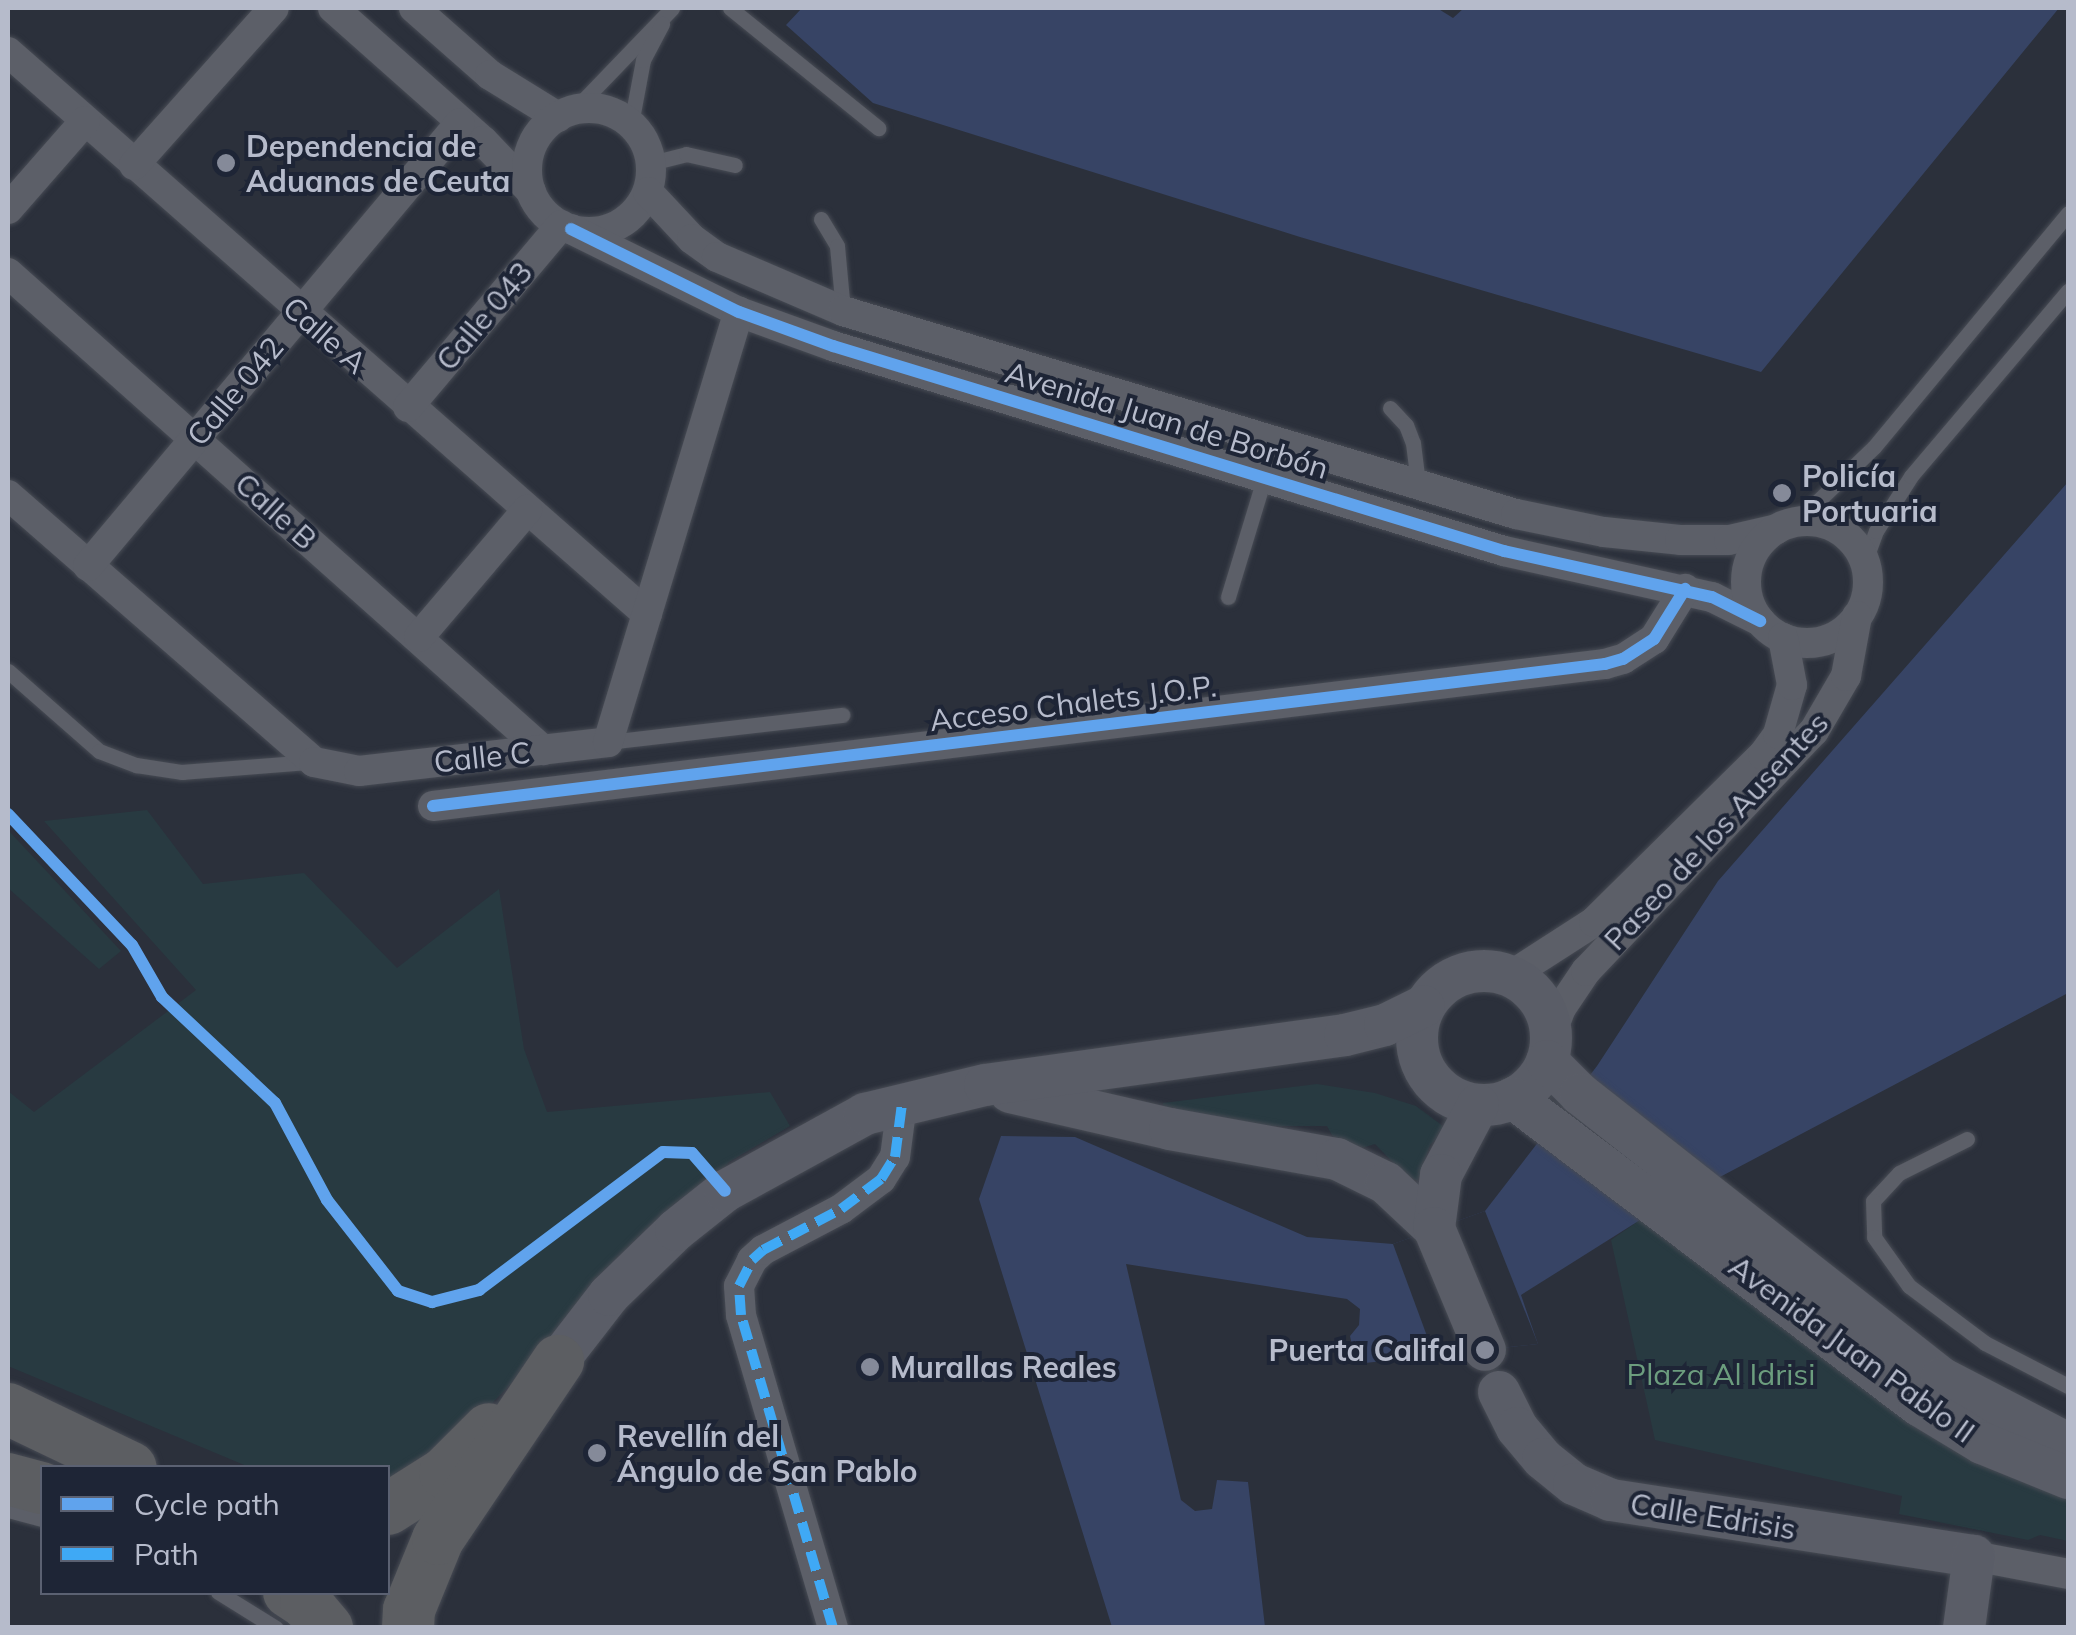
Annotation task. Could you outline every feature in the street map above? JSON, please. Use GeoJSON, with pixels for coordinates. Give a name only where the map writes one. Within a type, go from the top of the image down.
{"type":"FeatureCollection","features":[{"type":"Feature","properties":{"kind":"highway"},"geometry":{"type":"LineString","coordinates":[[390,1508],[445,1472],[558,1361]]}},
{"type":"Feature","properties":{"kind":"highway"},"geometry":{"type":"LineString","coordinates":[[408,1628],[408,1610],[438,1539],[558,1361]]}},
{"type":"Feature","properties":{"kind":"highway"},"geometry":{"type":"LineString","coordinates":[[8,1409],[126,1465]]}},
{"type":"Feature","properties":{"kind":"highway"},"geometry":{"type":"LineString","coordinates":[[8,1444],[21,1453],[56,1465]]}},
{"type":"Feature","properties":{"kind":"highway"},"geometry":{"type":"LineString","coordinates":[[8,1479],[40,1487]]}},
{"type":"Feature","properties":{"kind":"highway"},"geometry":{"type":"LineString","coordinates":[[294,1595],[306,1603],[327,1628]]}},
{"type":"Feature","properties":{"kind":"main road"},"geometry":{"type":"LineString","coordinates":[[1478,970],[1510,976],[1537,996],[1549,1047],[1580,1094],[1707,1219],[1550,1126],[1496,1101],[1447,1094],[1425,1070],[1416,1038],[1424,1006],[1434,992],[1462,974],[1478,970]]}},
{"type":"Feature","properties":{"kind":"main road"},"geometry":{"type":"LineString","coordinates":[[558,1361],[609,1296],[676,1230],[725,1190],[865,1114],[984,1085],[1345,1036],[1385,1025],[1424,1006]]}},
{"type":"Feature","properties":{"kind":"main road"},"geometry":{"type":"LineString","coordinates":[[1434,1228],[1441,1175],[1462,1127],[1496,1101],[1528,1089],[1549,1047]]}},
{"type":"Feature","properties":{"kind":"main road"},"geometry":{"type":"LineString","coordinates":[[984,1085],[1170,1129],[1336,1159],[1386,1183],[1434,1228],[1485,1350]]}},
{"type":"Feature","properties":{"kind":"main road","name":"Avenida Juan Pablo II"},"geometry":{"type":"LineString","coordinates":[[1707,1219],[1942,1378],[2068,1444]]}},
{"type":"Feature","properties":{"kind":"main road","name":"Avenida Juan Pablo II"},"geometry":{"type":"LineString","coordinates":[[1707,1219],[1918,1405],[1982,1443],[2068,1478]]}},
{"type":"Feature","properties":{"kind":"main road","name":"Calle Edrisis"},"geometry":{"type":"LineString","coordinates":[[1500,1392],[1517,1428],[1543,1459],[1574,1484],[1612,1500],[1974,1556]]}},
{"type":"Feature","properties":{"kind":"main road"},"geometry":{"type":"LineString","coordinates":[[1964,1628],[1974,1556]]}},
{"type":"Feature","properties":{"kind":"street"},"geometry":{"type":"LineString","coordinates":[[134,164],[274,8]]}},
{"type":"Feature","properties":{"kind":"street"},"geometry":{"type":"LineString","coordinates":[[333,8],[531,191],[548,216],[566,227],[590,232],[625,221],[650,177],[648,148],[631,124],[604,109],[566,114],[546,125],[531,149],[531,191]]}},
{"type":"Feature","properties":{"kind":"street"},"geometry":{"type":"LineString","coordinates":[[414,8],[490,76],[566,114]]}},
{"type":"Feature","properties":{"kind":"street","name":"Calle A"},"geometry":{"type":"LineString","coordinates":[[8,52],[300,314],[647,614]]}},
{"type":"Feature","properties":{"kind":"street"},"geometry":{"type":"LineString","coordinates":[[8,209],[84,121]]}},
{"type":"Feature","properties":{"kind":"street","name":"Calle 042"},"geometry":{"type":"LineString","coordinates":[[88,566],[460,123]]}},
{"type":"Feature","properties":{"kind":"street","name":"Avenida Juan de Borbón"},"geometry":{"type":"LineString","coordinates":[[650,177],[692,239],[717,257],[843,311],[1516,514],[1604,532],[1705,541],[1786,525]]}},
{"type":"Feature","properties":{"kind":"street","name":"Avenida Juan de Borbón"},"geometry":{"type":"LineString","coordinates":[[566,227],[739,312],[833,346],[1504,551],[1685,589],[1737,607],[1772,630]]}},
{"type":"Feature","properties":{"kind":"street","name":"Calle 043"},"geometry":{"type":"LineString","coordinates":[[408,406],[566,227]]}},
{"type":"Feature","properties":{"kind":"street","name":"Calle B"},"geometry":{"type":"LineString","coordinates":[[8,273],[544,750]]}},
{"type":"Feature","properties":{"kind":"street"},"geometry":{"type":"LineString","coordinates":[[608,742],[739,312]]}},
{"type":"Feature","properties":{"kind":"street"},"geometry":{"type":"LineString","coordinates":[[8,495],[314,762]]}},
{"type":"Feature","properties":{"kind":"street"},"geometry":{"type":"LineString","coordinates":[[419,637],[526,510]]}},
{"type":"Feature","properties":{"kind":"street"},"geometry":{"type":"LineString","coordinates":[[1786,525],[1837,529],[1865,561],[1868,589],[1857,616],[1846,629],[1816,642],[1772,630],[1750,606],[1746,571],[1752,554],[1786,525]]}},
{"type":"Feature","properties":{"kind":"street","name":"Acceso Chalets J.O.P."},"geometry":{"type":"LineString","coordinates":[[433,806],[1604,664],[1623,659],[1654,640],[1685,589]]}},
{"type":"Feature","properties":{"kind":"street","name":"Paseo de los Ausentes"},"geometry":{"type":"LineString","coordinates":[[1549,1047],[1560,1008],[1586,970],[1814,732],[1846,676],[1857,616]]}},
{"type":"Feature","properties":{"kind":"street","name":"Paseo de los Ausentes"},"geometry":{"type":"LineString","coordinates":[[1510,976],[1594,922],[1764,754],[1783,722],[1792,685],[1772,630]]}},
{"type":"Feature","properties":{"kind":"street","name":"Calle C"},"geometry":{"type":"LineString","coordinates":[[314,762],[360,771],[608,742]]}},
{"type":"Feature","properties":{"kind":"street"},"geometry":{"type":"LineString","coordinates":[[833,1628],[741,1315],[739,1286],[752,1260],[763,1250],[841,1208],[881,1179],[895,1157],[902,1104]]}},
{"type":"Feature","properties":{"kind":"street"},"geometry":{"type":"LineString","coordinates":[[1974,1556],[2068,1574]]}},
{"type":"Feature","properties":{"kind":"lane"},"geometry":{"type":"LineString","coordinates":[[566,114],[672,8]]}},
{"type":"Feature","properties":{"kind":"lane"},"geometry":{"type":"LineString","coordinates":[[631,124],[643,60],[672,8]]}},
{"type":"Feature","properties":{"kind":"lane"},"geometry":{"type":"LineString","coordinates":[[730,8],[878,128]]}},
{"type":"Feature","properties":{"kind":"lane"},"geometry":{"type":"LineString","coordinates":[[650,177],[686,154],[735,165]]}},
{"type":"Feature","properties":{"kind":"lane"},"geometry":{"type":"LineString","coordinates":[[1786,525],[1849,474],[2068,213]]}},
{"type":"Feature","properties":{"kind":"lane"},"geometry":{"type":"LineString","coordinates":[[821,219],[837,246],[843,311]]}},
{"type":"Feature","properties":{"kind":"lane"},"geometry":{"type":"LineString","coordinates":[[1865,561],[1892,502],[2068,291]]}},
{"type":"Feature","properties":{"kind":"lane"},"geometry":{"type":"LineString","coordinates":[[1390,408],[1406,424],[1413,443],[1418,483]]}},
{"type":"Feature","properties":{"kind":"lane"},"geometry":{"type":"LineString","coordinates":[[1228,597],[1264,475]]}},
{"type":"Feature","properties":{"kind":"lane"},"geometry":{"type":"LineString","coordinates":[[8,671],[99,750],[136,765],[182,772],[314,762]]}},
{"type":"Feature","properties":{"kind":"lane"},"geometry":{"type":"LineString","coordinates":[[608,742],[842,715]]}},
{"type":"Feature","properties":{"kind":"lane"},"geometry":{"type":"LineString","coordinates":[[1967,1139],[1899,1173],[1873,1201],[1874,1237],[1909,1286],[1984,1343],[2068,1386]]}},
{"type":"Feature","properties":{"kind":"lane"},"geometry":{"type":"LineString","coordinates":[[8,1510],[40,1518]]}},
{"type":"Feature","properties":{"kind":"lane"},"geometry":{"type":"LineString","coordinates":[[223,1595],[276,1628]]}},
{"type":"Feature","properties":{"kind":"green space"},"geometry":{"type":"Polygon","coordinates":[[[147,810],[203,884],[304,873],[397,968],[499,889],[524,1049],[547,1112],[770,1092],[790,1126],[729,1162],[447,1449],[390,1479],[390,1465],[244,1465],[8,1366],[8,1091],[34,1112],[196,990],[44,821],[147,810]]]}},
{"type":"Feature","properties":{"kind":"green space"},"geometry":{"type":"Polygon","coordinates":[[[8,830],[121,951],[99,969],[8,888],[8,830]]]}},
{"type":"Feature","properties":{"kind":"green space"},"geometry":{"type":"Polygon","coordinates":[[[1317,1084],[1375,1093],[1416,1106],[1447,1129],[1430,1145],[1418,1181],[1406,1176],[1375,1144],[1342,1154],[1327,1126],[1245,1126],[1164,1109],[1163,1103],[1317,1084]]]}},
{"type":"Feature","properties":{"kind":"green space","name":"Plaza Al Idrisi"},"geometry":{"type":"Polygon","coordinates":[[[1640,1220],[2068,1495],[2068,1541],[2040,1535],[2028,1540],[1899,1514],[1902,1496],[1655,1440],[1611,1240],[1640,1220]]]}},
{"type":"Feature","properties":{"kind":"water"},"geometry":{"type":"Polygon","coordinates":[[[802,8],[1437,8],[1453,18],[1464,8],[2059,8],[1761,372],[1300,237],[873,103],[786,25],[802,8]]]}},
{"type":"Feature","properties":{"kind":"water"},"geometry":{"type":"Polygon","coordinates":[[[2068,482],[2068,993],[1648,1215],[1521,1295],[1538,1344],[1356,1364],[1350,1336],[1359,1325],[1360,1309],[1347,1299],[1126,1264],[1181,1500],[1195,1511],[1212,1509],[1217,1480],[1248,1482],[1265,1627],[1112,1627],[979,1199],[1001,1136],[1075,1137],[1307,1237],[1393,1244],[1485,1211],[1597,1066],[1718,881],[2068,482]]]}},
{"type":"Feature","properties":{"kind":"pier"},"geometry":{"type":"Polygon","coordinates":[[[1485,1211],[1538,1344],[1434,1355],[1393,1244],[1485,1211]]]}},
{"type":"Feature","properties":{"kind":"marked path"},"geometry":{"type":"LineString","coordinates":[[833,1628],[741,1315],[739,1286],[752,1260],[763,1250],[841,1209],[881,1179],[895,1157],[902,1104]]}},
{"type":"Feature","properties":{"kind":"cycle path"},"geometry":{"type":"LineString","coordinates":[[571,229],[739,312],[833,346],[1504,551],[1712,597],[1760,621]]}},
{"type":"Feature","properties":{"kind":"cycle path"},"geometry":{"type":"LineString","coordinates":[[433,806],[1605,664],[1623,659],[1654,639],[1685,589]]}},
{"type":"Feature","properties":{"kind":"cycle path"},"geometry":{"type":"LineString","coordinates":[[8,814],[132,945],[162,997],[275,1103],[327,1200],[398,1291],[432,1302],[479,1290],[663,1152],[692,1153],[725,1191]]}},
{"type":"Feature","properties":{"kind":"place","name":"Dependencia de Aduanas de Ceuta"},"geometry":{"type":"Point","coordinates":[226,163]}},
{"type":"Feature","properties":{"kind":"place","name":"Policía Portuaria"},"geometry":{"type":"Point","coordinates":[1782,493]}},
{"type":"Feature","properties":{"kind":"place","name":"Puerta Califal"},"geometry":{"type":"Point","coordinates":[1485,1350]}},
{"type":"Feature","properties":{"kind":"place","name":"Murallas Reales"},"geometry":{"type":"Point","coordinates":[870,1367]}},
{"type":"Feature","properties":{"kind":"place","name":"Revellín del Ángulo de San Pablo"},"geometry":{"type":"Point","coordinates":[597,1453]}}]}
